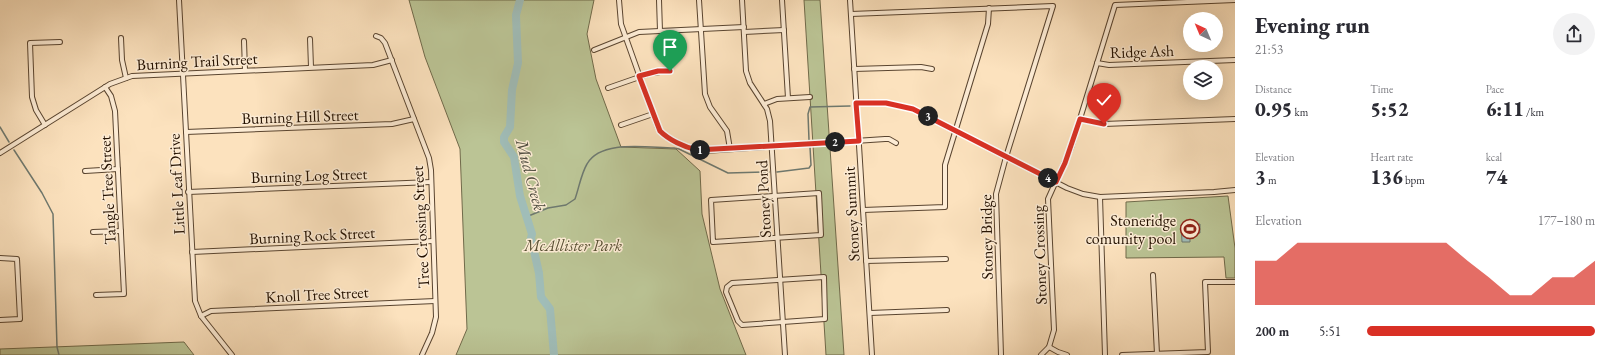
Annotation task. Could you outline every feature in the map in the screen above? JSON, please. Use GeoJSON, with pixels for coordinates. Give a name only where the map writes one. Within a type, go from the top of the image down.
{"type":"FeatureCollection","features":[{"type":"Feature","properties":{"kind":"street","name":"Little Leaf Drive"},"geometry":{"type":"LineString","coordinates":[[179,0],[188,192],[195,300],[202,316],[232,355]]}},
{"type":"Feature","properties":{"kind":"street"},"geometry":{"type":"LineString","coordinates":[[619,0],[619,16],[658,128],[663,134],[685,146],[705,150],[885,139],[892,140],[896,143]]}},
{"type":"Feature","properties":{"kind":"street"},"geometry":{"type":"LineString","coordinates":[[659,0],[660,31]]}},
{"type":"Feature","properties":{"kind":"street"},"geometry":{"type":"LineString","coordinates":[[699,0],[705,94],[710,107],[727,131],[730,149]]}},
{"type":"Feature","properties":{"kind":"street","name":"Stoney Pond"},"geometry":{"type":"LineString","coordinates":[[742,0],[748,79],[764,104],[770,121],[784,355]]}},
{"type":"Feature","properties":{"kind":"street"},"geometry":{"type":"LineString","coordinates":[[782,0],[788,98]]}},
{"type":"Feature","properties":{"kind":"street","name":"Stoney Summit"},"geometry":{"type":"LineString","coordinates":[[850,0],[872,355]]}},
{"type":"Feature","properties":{"kind":"street","name":"Stoney Crossing"},"geometry":{"type":"LineString","coordinates":[[1049,347],[1054,330],[1048,205],[1051,193],[1065,163],[1080,119],[1115,5],[1235,0]]}},
{"type":"Feature","properties":{"kind":"street","name":"Stoney Bridge"},"geometry":{"type":"LineString","coordinates":[[990,8],[1052,6],[996,194],[1001,355]]}},
{"type":"Feature","properties":{"kind":"street"},"geometry":{"type":"LineString","coordinates":[[851,14],[990,8],[988,24],[945,165],[945,207],[863,210]]}},
{"type":"Feature","properties":{"kind":"street"},"geometry":{"type":"LineString","coordinates":[[594,50],[639,32],[700,29],[784,30]]}},
{"type":"Feature","properties":{"kind":"street","name":"Tree Crossing Street"},"geometry":{"type":"LineString","coordinates":[[376,36],[383,40],[392,60],[429,158],[435,325],[422,355]]}},
{"type":"Feature","properties":{"kind":"street"},"geometry":{"type":"LineString","coordinates":[[121,38],[122,60],[126,78]]}},
{"type":"Feature","properties":{"kind":"street"},"geometry":{"type":"LineString","coordinates":[[310,39],[311,67]]}},
{"type":"Feature","properties":{"kind":"street"},"geometry":{"type":"LineString","coordinates":[[244,41],[245,70]]}},
{"type":"Feature","properties":{"kind":"street"},"geometry":{"type":"LineString","coordinates":[[45,125],[36,110],[32,97],[30,43],[60,42]]}},
{"type":"Feature","properties":{"kind":"street","name":"Burning Trail Street"},"geometry":{"type":"LineString","coordinates":[[0,153],[105,87],[126,78],[141,74],[373,65],[392,60]]}},
{"type":"Feature","properties":{"kind":"street","name":"Ridge Ash"},"geometry":{"type":"LineString","coordinates":[[1097,63],[1109,65],[1235,60]]}},
{"type":"Feature","properties":{"kind":"street"},"geometry":{"type":"LineString","coordinates":[[854,69],[920,67],[932,69]]}},
{"type":"Feature","properties":{"kind":"street"},"geometry":{"type":"LineString","coordinates":[[608,88],[639,76],[658,71],[670,71]]}},
{"type":"Feature","properties":{"kind":"street","name":"Tangle Tree Street"},"geometry":{"type":"LineString","coordinates":[[96,295],[124,294],[114,103],[105,87]]}},
{"type":"Feature","properties":{"kind":"street"},"geometry":{"type":"LineString","coordinates":[[764,104],[773,100],[810,97]]}},
{"type":"Feature","properties":{"kind":"street"},"geometry":{"type":"LineString","coordinates":[[856,103],[886,103],[913,109],[1006,157],[1083,194],[1100,197],[1235,190]]}},
{"type":"Feature","properties":{"kind":"street"},"geometry":{"type":"LineString","coordinates":[[621,125],[653,114]]}},
{"type":"Feature","properties":{"kind":"street","name":"Burning Hill Street"},"geometry":{"type":"LineString","coordinates":[[186,132],[392,124],[414,119]]}},
{"type":"Feature","properties":{"kind":"street"},"geometry":{"type":"LineString","coordinates":[[1080,119],[1104,124],[1235,119]]}},
{"type":"Feature","properties":{"kind":"street"},"geometry":{"type":"LineString","coordinates":[[85,171],[118,169]]}},
{"type":"Feature","properties":{"kind":"street","name":"Burning Log Street"},"geometry":{"type":"LineString","coordinates":[[188,192],[431,182]]}},
{"type":"Feature","properties":{"kind":"street"},"geometry":{"type":"LineString","coordinates":[[818,193],[821,235],[713,242],[711,200],[775,196],[818,193]]}},
{"type":"Feature","properties":{"kind":"street"},"geometry":{"type":"LineString","coordinates":[[1100,197],[1105,355]]}},
{"type":"Feature","properties":{"kind":"street"},"geometry":{"type":"LineString","coordinates":[[93,232],[121,231]]}},
{"type":"Feature","properties":{"kind":"street","name":"Burning Rock Street"},"geometry":{"type":"LineString","coordinates":[[192,252],[433,241]]}},
{"type":"Feature","properties":{"kind":"street"},"geometry":{"type":"LineString","coordinates":[[0,258],[17,259],[20,319],[0,320]]}},
{"type":"Feature","properties":{"kind":"street"},"geometry":{"type":"LineString","coordinates":[[866,261],[946,259]]}},
{"type":"Feature","properties":{"kind":"street"},"geometry":{"type":"LineString","coordinates":[[1153,275],[1157,354]]}},
{"type":"Feature","properties":{"kind":"street"},"geometry":{"type":"LineString","coordinates":[[824,277],[825,319],[740,324],[726,292],[727,287],[732,283],[779,280],[824,277]]}},
{"type":"Feature","properties":{"kind":"street"},"geometry":{"type":"LineString","coordinates":[[1122,355],[1208,352],[1206,282],[1235,282]]}},
{"type":"Feature","properties":{"kind":"street","name":"Knoll Tree Street"},"geometry":{"type":"LineString","coordinates":[[202,316],[211,311],[435,301]]}},
{"type":"Feature","properties":{"kind":"street"},"geometry":{"type":"LineString","coordinates":[[870,313],[947,310]]}},
{"type":"Feature","properties":{"kind":"street"},"geometry":{"type":"LineString","coordinates":[[1041,355],[1049,347],[1067,355]]}},
{"type":"Feature","properties":{"kind":"green space","name":"McAllister Park"},"geometry":{"type":"Polygon","coordinates":[[[409,0],[594,0],[587,34],[596,79],[621,147],[676,149],[700,171],[702,214],[720,289],[746,355],[456,355],[467,329],[460,149],[425,57],[409,0]]]}},
{"type":"Feature","properties":{"kind":"green space"},"geometry":{"type":"Polygon","coordinates":[[[804,0],[820,0],[844,355],[826,355],[804,0]]]}},
{"type":"Feature","properties":{"kind":"green space"},"geometry":{"type":"Polygon","coordinates":[[[1228,196],[1235,248],[1235,278],[1226,278],[1224,257],[1126,258],[1126,202],[1228,196]]]}},
{"type":"Feature","properties":{"kind":"green space"},"geometry":{"type":"Polygon","coordinates":[[[184,342],[194,355],[0,355],[0,349],[184,342]]]}},
{"type":"Feature","properties":{"kind":"water","name":"Stoneridge comunity pool"},"geometry":{"type":"Polygon","coordinates":[[[1200,224],[1200,233],[1190,234],[1190,242],[1182,242],[1181,225],[1200,224]]]}},
{"type":"Feature","properties":{"kind":"waterway","name":"Mud Creek"},"geometry":{"type":"LineString","coordinates":[[520,0],[516,15],[518,63],[512,90],[510,127],[504,137],[504,142],[514,157],[520,196],[532,234],[531,238],[539,273],[541,297],[550,309],[554,355]]}},
{"type":"Feature","properties":{"kind":"waterway"},"geometry":{"type":"LineString","coordinates":[[809,140],[808,114],[810,107],[850,106]]}},
{"type":"Feature","properties":{"kind":"waterway"},"geometry":{"type":"LineString","coordinates":[[0,127],[9,142]]}},
{"type":"Feature","properties":{"kind":"waterway"},"geometry":{"type":"LineString","coordinates":[[526,217],[548,208],[566,205],[575,199],[587,164],[594,156],[603,151],[614,148],[639,146],[674,148],[728,173],[769,172]]}},
{"type":"Feature","properties":{"kind":"waterway"},"geometry":{"type":"LineString","coordinates":[[777,172],[809,168],[811,165],[810,147]]}},
{"type":"Feature","properties":{"kind":"waterway"},"geometry":{"type":"LineString","coordinates":[[14,150],[42,193],[53,214],[57,347],[59,355]]}},
{"type":"Feature","properties":{"kind":"place","name":"Stoneridge comunity pool"},"geometry":{"type":"Point","coordinates":[1190,229]}},
{"type":"Feature","properties":{"kind":"route"},"geometry":{"type":"LineString","coordinates":[[670,71],[651,72],[639,76],[660,131],[666,136],[685,146],[697,150],[859,141],[856,103],[886,103],[913,109],[1056,182],[1071,148],[1080,119],[1104,124]]}}]}
